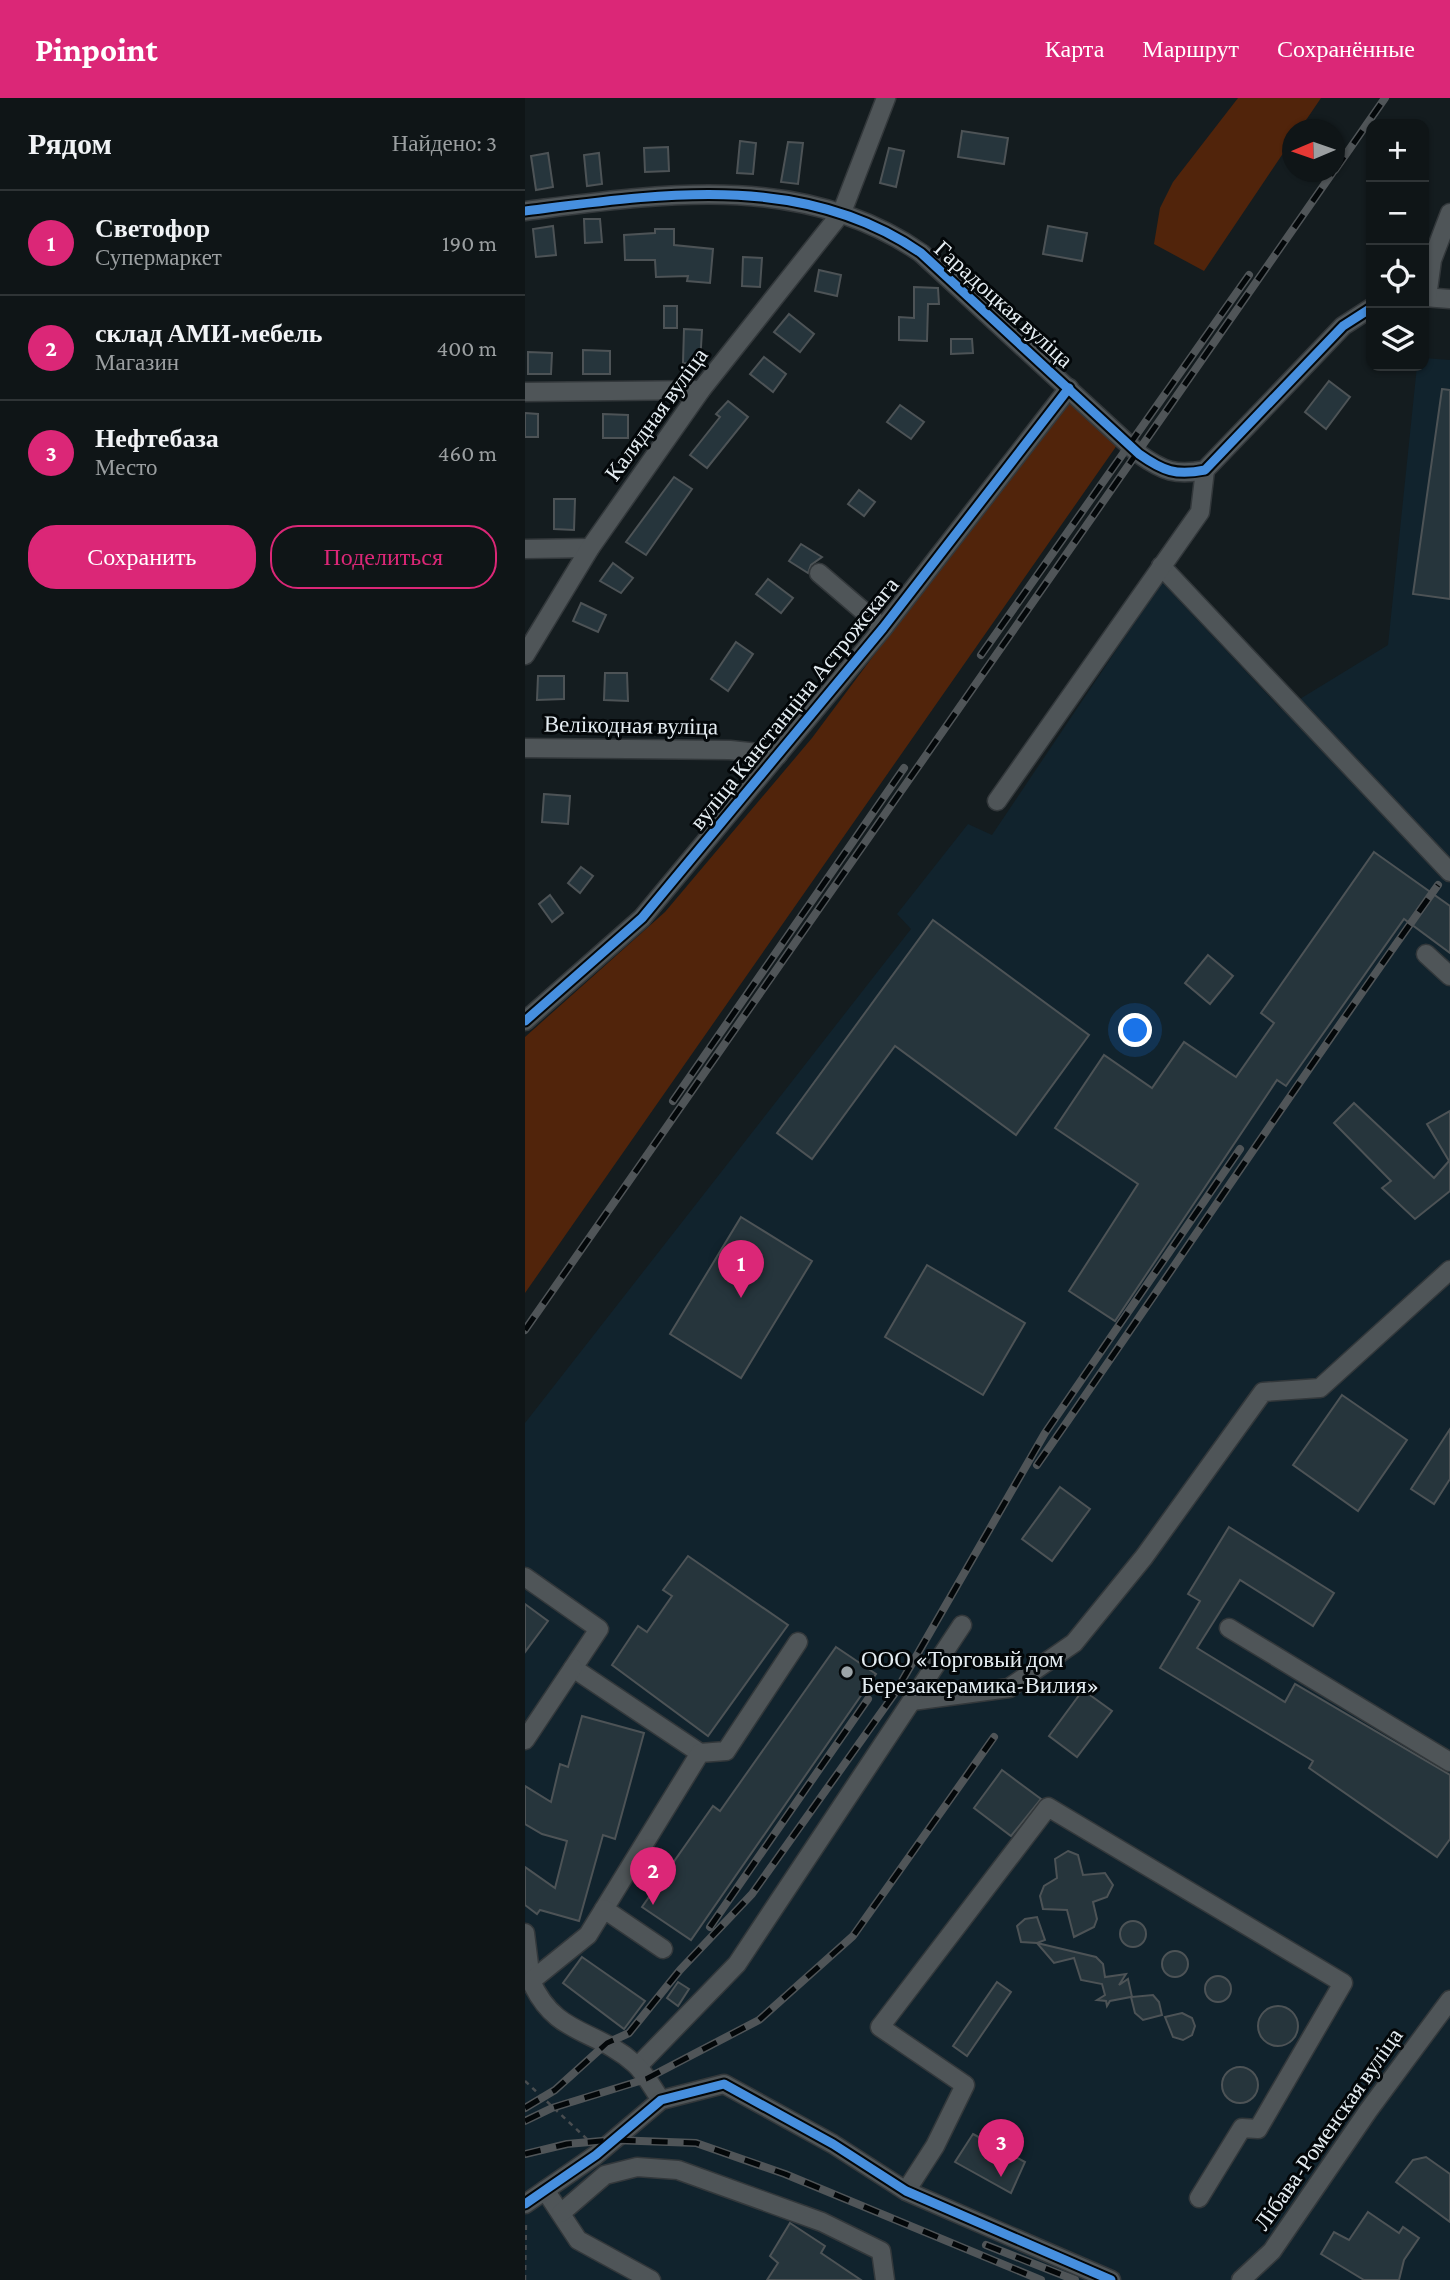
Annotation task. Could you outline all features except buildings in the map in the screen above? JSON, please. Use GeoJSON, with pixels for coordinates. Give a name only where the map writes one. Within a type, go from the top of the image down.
{"type":"FeatureCollection","features":[{"type":"Feature","properties":{"kind":"street","name":"Калядная вуліца"},"geometry":{"type":"LineString","coordinates":[[525,655],[590,548],[701,390],[842,212],[887,98]]}},
{"type":"Feature","properties":{"kind":"street","name":"Гарадоцкая вуліца"},"geometry":{"type":"LineString","coordinates":[[525,211],[631,198],[737,193],[842,212],[889,231],[921,253],[1139,454],[1162,470],[1186,474],[1205,470]]}},
{"type":"Feature","properties":{"kind":"street"},"geometry":{"type":"LineString","coordinates":[[1429,290],[1441,261],[1450,213]]}},
{"type":"Feature","properties":{"kind":"street"},"geometry":{"type":"LineString","coordinates":[[1429,297],[1450,299]]}},
{"type":"Feature","properties":{"kind":"street"},"geometry":{"type":"LineString","coordinates":[[997,802],[1200,512],[1205,470],[1343,326],[1366,312]]}},
{"type":"Feature","properties":{"kind":"street","name":"вуліца Канстанціна Астрожскага"},"geometry":{"type":"LineString","coordinates":[[525,1021],[642,918],[883,628],[1069,388]]}},
{"type":"Feature","properties":{"kind":"street"},"geometry":{"type":"LineString","coordinates":[[525,392],[701,390]]}},
{"type":"Feature","properties":{"kind":"street"},"geometry":{"type":"LineString","coordinates":[[525,549],[590,548]]}},
{"type":"Feature","properties":{"kind":"street"},"geometry":{"type":"LineString","coordinates":[[1161,566],[1450,872]]}},
{"type":"Feature","properties":{"kind":"street"},"geometry":{"type":"LineString","coordinates":[[819,573],[883,628]]}},
{"type":"Feature","properties":{"kind":"street","name":"Велікодная вуліца"},"geometry":{"type":"LineString","coordinates":[[525,748],[730,750],[778,755]]}},
{"type":"Feature","properties":{"kind":"street"},"geometry":{"type":"LineString","coordinates":[[1426,954],[1450,976]]}},
{"type":"Feature","properties":{"kind":"street"},"geometry":{"type":"LineString","coordinates":[[912,1701],[1009,1688],[1074,1643],[1144,1557],[1263,1392],[1319,1388],[1450,1270]]}},
{"type":"Feature","properties":{"kind":"street"},"geometry":{"type":"LineString","coordinates":[[525,1577],[599,1629],[525,1740]]}},
{"type":"Feature","properties":{"kind":"street"},"geometry":{"type":"LineString","coordinates":[[638,2066],[737,1964],[962,1625]]}},
{"type":"Feature","properties":{"kind":"street"},"geometry":{"type":"LineString","coordinates":[[1229,1628],[1450,1762]]}},
{"type":"Feature","properties":{"kind":"street"},"geometry":{"type":"LineString","coordinates":[[573,1668],[699,1753],[726,1751],[798,1642]]}},
{"type":"Feature","properties":{"kind":"street"},"geometry":{"type":"LineString","coordinates":[[531,1981],[589,1935],[699,1753]]}},
{"type":"Feature","properties":{"kind":"street"},"geometry":{"type":"LineString","coordinates":[[905,2191],[935,2146],[965,2085],[880,2027],[1048,1807],[1343,1983],[1258,2129],[1242,2128],[1199,2198]]}},
{"type":"Feature","properties":{"kind":"street"},"geometry":{"type":"LineString","coordinates":[[604,1909],[663,1949]]}},
{"type":"Feature","properties":{"kind":"street"},"geometry":{"type":"LineString","coordinates":[[525,1933],[531,1981],[538,1997],[556,2019],[607,2043],[638,2066],[661,2100]]}},
{"type":"Feature","properties":{"kind":"street","name":"Лібава-Роменская вуліца"},"geometry":{"type":"LineString","coordinates":[[1241,2280],[1272,2251],[1450,2000]]}},
{"type":"Feature","properties":{"kind":"street"},"geometry":{"type":"LineString","coordinates":[[526,2203],[596,2155],[661,2100],[724,2084],[833,2144],[905,2191],[1111,2280]]}},
{"type":"Feature","properties":{"kind":"street"},"geometry":{"type":"LineString","coordinates":[[561,2213],[605,2175],[637,2167],[678,2171],[823,2222],[881,2252],[885,2280]]}},
{"type":"Feature","properties":{"kind":"street"},"geometry":{"type":"LineString","coordinates":[[545,2190],[578,2240],[651,2280]]}},
{"type":"Feature","properties":{"kind":"path"},"geometry":{"type":"LineString","coordinates":[[525,2081],[590,2143],[596,2155]]}},
{"type":"Feature","properties":{"kind":"path"},"geometry":{"type":"LineString","coordinates":[[525,2280],[526,2203]]}},
{"type":"Feature","properties":{"kind":"shaded area"},"geometry":{"type":"Polygon","coordinates":[[[1238,98],[1321,98],[1307,119],[1282,119],[1282,155],[1204,271],[1154,244],[1160,208],[1173,182],[1238,98]]]}},
{"type":"Feature","properties":{"kind":"shaded area"},"geometry":{"type":"Polygon","coordinates":[[[1429,358],[1450,360],[1450,2280],[525,2280],[525,1423],[911,929],[897,914],[968,824],[992,835],[1162,582],[1282,710],[1388,645],[1416,371],[1429,371],[1429,358]]]}},
{"type":"Feature","properties":{"kind":"shaded area"},"geometry":{"type":"Polygon","coordinates":[[[1076,394],[1122,438],[525,1293],[525,1037],[665,912],[812,738],[992,497],[1076,394]]]}},
{"type":"Feature","properties":{"kind":"railway"},"geometry":{"type":"LineString","coordinates":[[1345,156],[1385,98]]}},
{"type":"Feature","properties":{"kind":"railway"},"geometry":{"type":"LineString","coordinates":[[525,1330],[1326,182]]}},
{"type":"Feature","properties":{"kind":"railway"},"geometry":{"type":"LineString","coordinates":[[981,655],[1249,275]]}},
{"type":"Feature","properties":{"kind":"railway"},"geometry":{"type":"LineString","coordinates":[[673,1101],[904,768]]}},
{"type":"Feature","properties":{"kind":"railway"},"geometry":{"type":"LineString","coordinates":[[1037,1465],[1438,885]]}},
{"type":"Feature","properties":{"kind":"railway"},"geometry":{"type":"LineString","coordinates":[[525,2108],[555,2090],[607,2043],[629,2033],[680,1970],[752,1894],[895,1693],[1045,1433],[1240,1149]]}},
{"type":"Feature","properties":{"kind":"railway"},"geometry":{"type":"LineString","coordinates":[[710,1927],[868,1699]]}},
{"type":"Feature","properties":{"kind":"railway"},"geometry":{"type":"LineString","coordinates":[[525,2121],[552,2108],[646,2079],[759,2020],[853,1936],[994,1737]]}},
{"type":"Feature","properties":{"kind":"railway"},"geometry":{"type":"LineString","coordinates":[[525,2154],[567,2144],[613,2140],[696,2143],[785,2174],[1041,2280]]}},
{"type":"Feature","properties":{"kind":"railway"},"geometry":{"type":"LineString","coordinates":[[986,2245],[1075,2280]]}},
{"type":"Feature","properties":{"kind":"cycle path"},"geometry":{"type":"LineString","coordinates":[[525,211],[627,199],[729,195],[779,199],[828,209],[876,227],[921,253],[1139,454],[1155,465],[1178,472],[1205,470],[1343,326],[1366,311]]}},
{"type":"Feature","properties":{"kind":"cycle path"},"geometry":{"type":"LineString","coordinates":[[525,1021],[642,918],[883,628],[1069,388]]}},
{"type":"Feature","properties":{"kind":"cycle path"},"geometry":{"type":"LineString","coordinates":[[525,2204],[596,2155],[661,2100],[724,2084],[833,2144],[906,2191],[1111,2280]]}},
{"type":"Feature","properties":{"kind":"place","name":"Светофор"},"geometry":{"type":"Point","coordinates":[741,1298]}},
{"type":"Feature","properties":{"kind":"place","name":"ООО «Торговый дом Березакерамика-Вилия»"},"geometry":{"type":"Point","coordinates":[847,1672]}},
{"type":"Feature","properties":{"kind":"place","name":"склад АМИ-мебель"},"geometry":{"type":"Point","coordinates":[653,1905]}},
{"type":"Feature","properties":{"kind":"place","name":"Нефтебаза"},"geometry":{"type":"Point","coordinates":[1001,2177]}}]}
